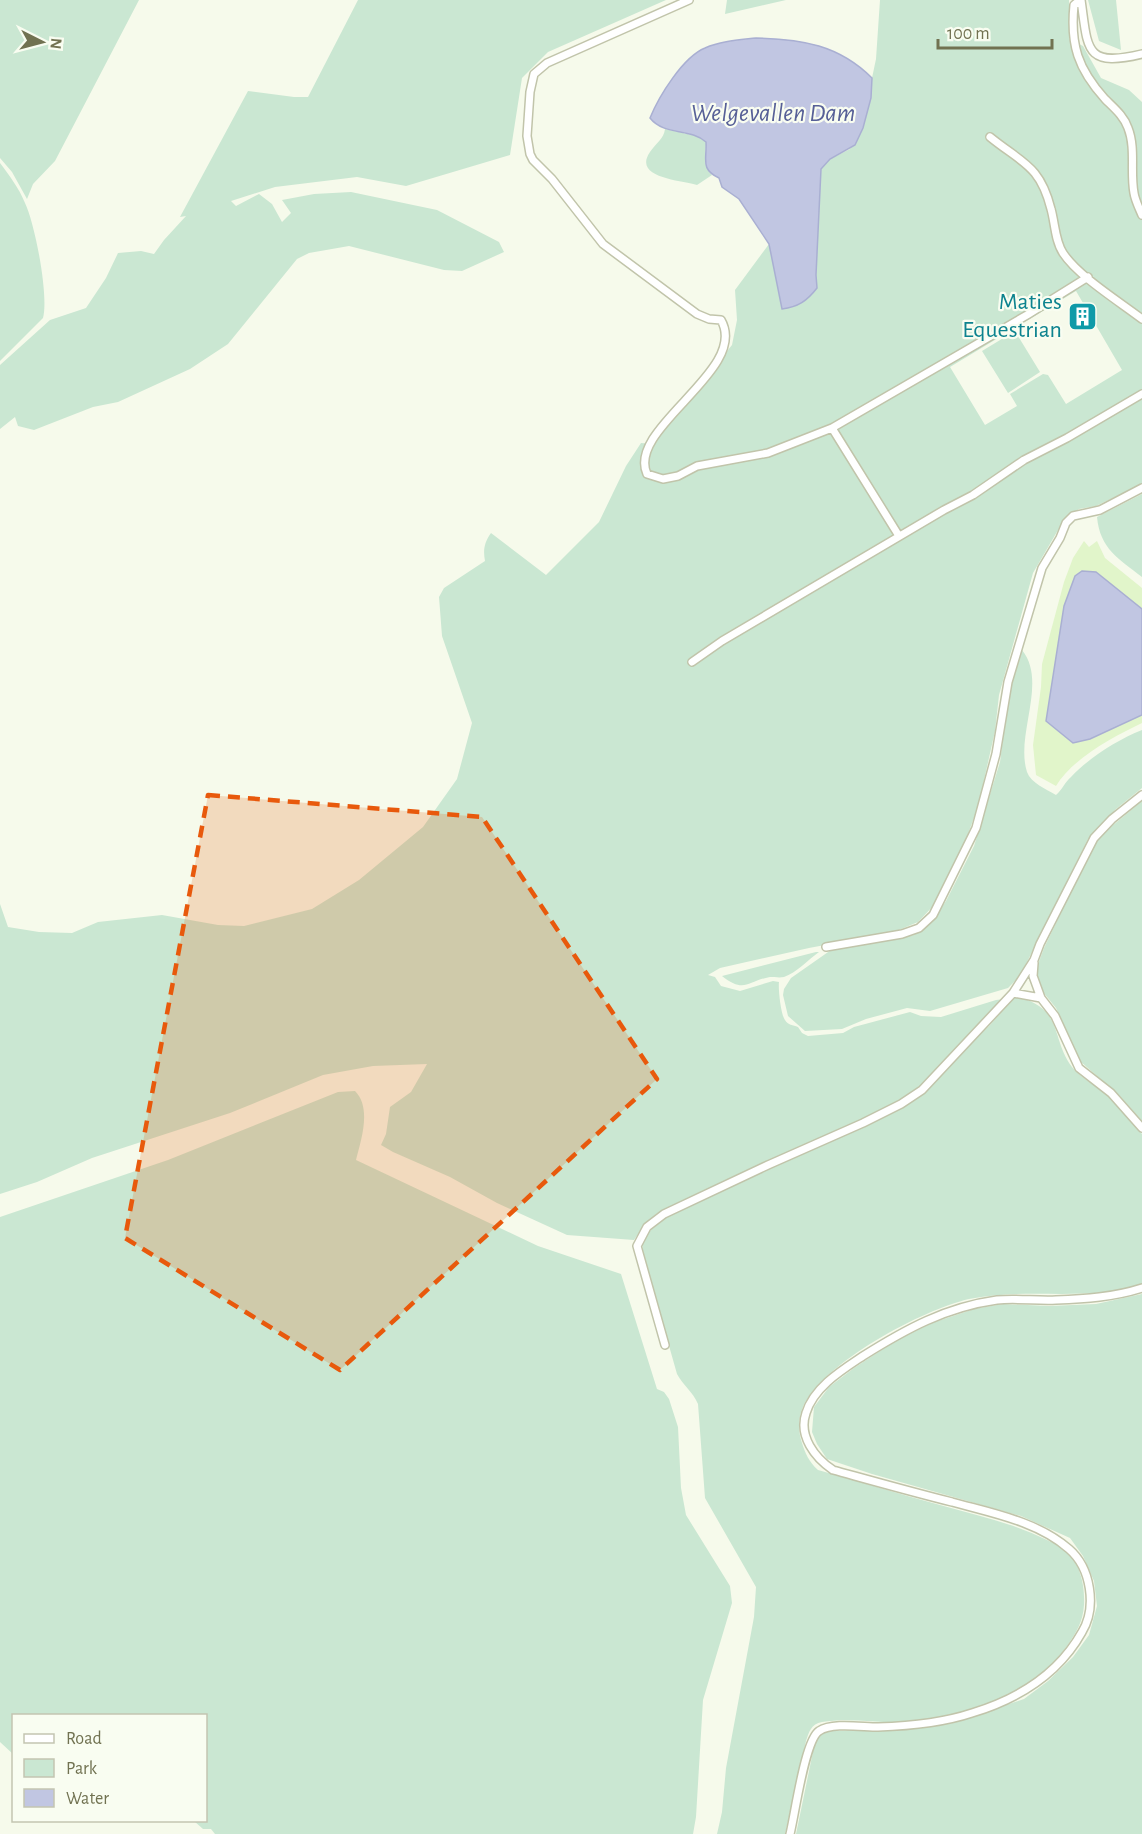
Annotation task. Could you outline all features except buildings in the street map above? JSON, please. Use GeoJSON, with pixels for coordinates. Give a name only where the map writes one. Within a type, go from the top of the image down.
{"type":"FeatureCollection","features":[{"type":"Feature","properties":{"kind":"street"},"geometry":{"type":"LineString","coordinates":[[689,0],[620,29],[540,68],[534,74],[530,92],[527,136],[530,154],[587,226],[609,250],[697,314],[709,319],[722,320],[725,327],[727,337],[717,363],[651,444],[645,456],[644,466],[647,474],[663,479],[678,476],[697,466],[768,453],[832,428],[1088,277]]}},
{"type":"Feature","properties":{"kind":"street"},"geometry":{"type":"LineString","coordinates":[[1142,54],[1116,60],[1101,58],[1094,53],[1085,33],[1081,0],[1074,5],[1072,35],[1076,53],[1091,83],[1124,119],[1129,130],[1133,155],[1134,194],[1142,215]]}},
{"type":"Feature","properties":{"kind":"street"},"geometry":{"type":"LineString","coordinates":[[990,137],[1008,152],[1022,159],[1042,181],[1047,192],[1057,239],[1063,253],[1088,277],[1142,319]]}},
{"type":"Feature","properties":{"kind":"street"},"geometry":{"type":"LineString","coordinates":[[692,662],[722,641],[973,495],[1024,460],[1142,394]]}},
{"type":"Feature","properties":{"kind":"street"},"geometry":{"type":"LineString","coordinates":[[832,428],[899,536]]}},
{"type":"Feature","properties":{"kind":"street"},"geometry":{"type":"LineString","coordinates":[[826,947],[902,934],[918,928],[933,915],[976,828],[996,754],[1008,682],[1041,568],[1060,538],[1066,523],[1073,516],[1100,510],[1142,488]]}},
{"type":"Feature","properties":{"kind":"street"},"geometry":{"type":"LineString","coordinates":[[665,1345],[637,1246],[648,1227],[664,1214],[901,1104],[937,1075],[953,1054],[1013,993],[1034,960],[1094,838],[1112,819],[1142,795]]}},
{"type":"Feature","properties":{"kind":"street"},"geometry":{"type":"LineString","coordinates":[[1034,960],[1033,976],[1041,998],[1055,1016],[1079,1068],[1111,1093],[1142,1128]]}},
{"type":"Feature","properties":{"kind":"street"},"geometry":{"type":"LineString","coordinates":[[1013,993],[1041,998]]}},
{"type":"Feature","properties":{"kind":"street"},"geometry":{"type":"LineString","coordinates":[[790,1834],[807,1754],[814,1736],[819,1731],[829,1727],[879,1727],[936,1722],[971,1713],[1019,1695],[1050,1672],[1072,1648],[1084,1630],[1091,1600],[1089,1585],[1081,1563],[1070,1550],[1048,1534],[1022,1522],[834,1470],[821,1462],[811,1448],[806,1435],[805,1417],[808,1407],[819,1391],[843,1369],[907,1329],[938,1315],[967,1306],[999,1300],[1100,1298],[1142,1288]]}},
{"type":"Feature","properties":{"kind":"highlighted area"},"geometry":{"type":"Polygon","coordinates":[[[208,795],[482,817],[657,1079],[340,1370],[125,1238],[208,795]]]}},
{"type":"Feature","properties":{"kind":"green space"},"geometry":{"type":"Polygon","coordinates":[[[0,0],[139,0],[55,161],[33,184],[27,199],[12,172],[0,158],[0,0]]]}},
{"type":"Feature","properties":{"kind":"green space"},"geometry":{"type":"Polygon","coordinates":[[[358,0],[666,0],[548,52],[522,78],[510,155],[406,186],[357,177],[275,187],[231,201],[236,206],[259,194],[272,204],[282,222],[291,213],[282,200],[314,194],[351,192],[437,210],[499,242],[504,252],[462,271],[444,270],[349,246],[309,253],[297,259],[228,344],[190,369],[118,402],[93,407],[34,430],[18,426],[15,417],[0,429],[0,365],[50,320],[86,308],[106,278],[118,253],[141,251],[154,254],[186,216],[180,217],[248,91],[308,97],[358,0]]]}},
{"type":"Feature","properties":{"kind":"green space"},"geometry":{"type":"Polygon","coordinates":[[[727,0],[786,0],[725,14],[727,0]]]}},
{"type":"Feature","properties":{"kind":"green space"},"geometry":{"type":"Polygon","coordinates":[[[880,0],[1069,0],[1069,39],[1083,46],[1101,78],[1129,90],[1142,102],[1142,484],[1096,506],[1079,509],[1065,518],[1033,573],[999,695],[995,731],[978,807],[965,842],[935,904],[918,922],[894,932],[720,968],[708,975],[715,977],[721,986],[740,991],[773,981],[779,982],[780,1002],[785,1020],[808,1036],[843,1033],[854,1027],[910,1012],[921,1016],[941,1017],[1005,999],[919,1087],[899,1101],[656,1214],[645,1224],[634,1240],[567,1235],[381,1145],[386,1134],[390,1107],[411,1092],[427,1064],[373,1066],[323,1075],[230,1113],[92,1158],[37,1182],[0,1194],[0,904],[8,927],[39,932],[72,933],[98,922],[162,915],[218,925],[244,926],[312,909],[359,880],[423,827],[457,779],[472,723],[442,636],[439,597],[444,588],[485,561],[485,547],[491,533],[546,575],[599,522],[626,466],[641,443],[653,444],[732,345],[737,320],[735,290],[769,244],[782,308],[802,302],[817,288],[821,169],[830,159],[850,149],[876,59],[880,0]],[[1076,291],[950,367],[985,425],[1017,406],[1010,394],[1043,374],[1048,375],[1066,404],[1122,370],[1076,291]]]}},
{"type":"Feature","properties":{"kind":"green space"},"geometry":{"type":"Polygon","coordinates":[[[1088,0],[1116,0],[1121,50],[1099,41],[1088,0]]]}},
{"type":"Feature","properties":{"kind":"green space"},"geometry":{"type":"Polygon","coordinates":[[[665,129],[701,137],[706,142],[706,164],[712,175],[697,185],[653,173],[646,161],[665,129]]]}},
{"type":"Feature","properties":{"kind":"green space"},"geometry":{"type":"Polygon","coordinates":[[[0,163],[20,192],[29,213],[40,260],[44,308],[43,318],[0,361],[0,163]]]}},
{"type":"Feature","properties":{"kind":"green space"},"geometry":{"type":"Polygon","coordinates":[[[1015,331],[1040,372],[1008,393],[982,351],[1015,331]]]}},
{"type":"Feature","properties":{"kind":"green space"},"geometry":{"type":"Polygon","coordinates":[[[1142,494],[1142,577],[1118,559],[1106,545],[1097,517],[1142,494]]]}},
{"type":"Feature","properties":{"kind":"green space"},"geometry":{"type":"Polygon","coordinates":[[[1022,650],[1029,663],[1032,677],[1024,757],[1029,776],[1056,795],[1078,770],[1095,756],[1142,730],[1142,788],[1116,809],[1088,839],[1020,976],[1008,988],[930,1011],[907,1008],[866,1019],[842,1029],[805,1031],[788,1016],[783,995],[791,978],[831,950],[914,935],[932,922],[946,901],[974,846],[1000,762],[1009,691],[1019,651],[1022,650]]]}},
{"type":"Feature","properties":{"kind":"green space"},"geometry":{"type":"Polygon","coordinates":[[[1142,801],[1142,1121],[1120,1096],[1081,1062],[1056,1008],[1043,992],[1037,976],[1038,964],[1044,948],[1093,846],[1106,831],[1142,801]]]}},
{"type":"Feature","properties":{"kind":"green space"},"geometry":{"type":"Polygon","coordinates":[[[819,952],[784,977],[770,977],[741,985],[722,976],[819,952]]]}},
{"type":"Feature","properties":{"kind":"green space"},"geometry":{"type":"Polygon","coordinates":[[[1018,997],[1033,1002],[1043,1009],[1054,1025],[1065,1056],[1072,1067],[1108,1096],[1142,1134],[1142,1285],[1099,1293],[991,1296],[969,1299],[927,1314],[876,1340],[831,1373],[814,1390],[803,1407],[799,1429],[806,1454],[818,1470],[1008,1524],[1062,1548],[1075,1562],[1083,1583],[1081,1622],[1067,1646],[1052,1663],[1035,1678],[996,1700],[953,1715],[930,1719],[908,1722],[833,1721],[815,1725],[806,1741],[785,1834],[717,1834],[722,1812],[726,1768],[754,1617],[756,1587],[705,1498],[698,1404],[677,1374],[643,1254],[642,1242],[647,1233],[666,1218],[790,1158],[902,1108],[941,1076],[958,1055],[1014,998],[1018,997]]]}},
{"type":"Feature","properties":{"kind":"green space"},"geometry":{"type":"Polygon","coordinates":[[[355,1091],[363,1106],[364,1124],[356,1160],[538,1246],[621,1274],[657,1389],[664,1392],[669,1399],[678,1427],[681,1488],[686,1515],[730,1586],[732,1603],[703,1700],[693,1834],[215,1834],[211,1829],[203,1829],[195,1822],[207,1822],[207,1714],[12,1714],[12,1753],[0,1742],[0,1217],[168,1160],[338,1092],[355,1091]]]}},
{"type":"Feature","properties":{"kind":"green space"},"geometry":{"type":"Polygon","coordinates":[[[1142,1294],[1142,1834],[796,1834],[815,1742],[820,1735],[828,1731],[916,1729],[960,1720],[1024,1699],[1048,1681],[1073,1657],[1089,1635],[1097,1606],[1094,1581],[1083,1556],[1070,1538],[1021,1516],[827,1459],[812,1432],[814,1407],[829,1387],[854,1368],[897,1340],[932,1323],[974,1309],[1003,1304],[1049,1306],[1096,1304],[1142,1294]]]}},
{"type":"Feature","properties":{"kind":"sand"},"geometry":{"type":"Polygon","coordinates":[[[1084,541],[1089,547],[1097,541],[1105,558],[1142,588],[1142,609],[1096,572],[1090,739],[1142,715],[1142,723],[1083,757],[1056,786],[1036,775],[1033,745],[1042,664],[1064,582],[1073,558],[1084,541]]]}},
{"type":"Feature","properties":{"kind":"water","name":"Welgevallen Dam"},"geometry":{"type":"Polygon","coordinates":[[[756,38],[789,40],[819,46],[846,58],[872,78],[871,98],[863,128],[855,145],[830,159],[821,169],[817,288],[802,303],[782,309],[769,244],[739,199],[722,187],[719,178],[709,171],[706,142],[693,135],[656,124],[650,118],[659,99],[680,68],[697,53],[717,44],[756,38]]]}},
{"type":"Feature","properties":{"kind":"water"},"geometry":{"type":"Polygon","coordinates":[[[1082,571],[1096,572],[1142,609],[1142,715],[1090,739],[1073,743],[1046,721],[1064,606],[1075,576],[1082,571]]]}},
{"type":"Feature","properties":{"kind":"place","name":"Maties Equestrian"},"geometry":{"type":"Point","coordinates":[1083,316]}}]}
